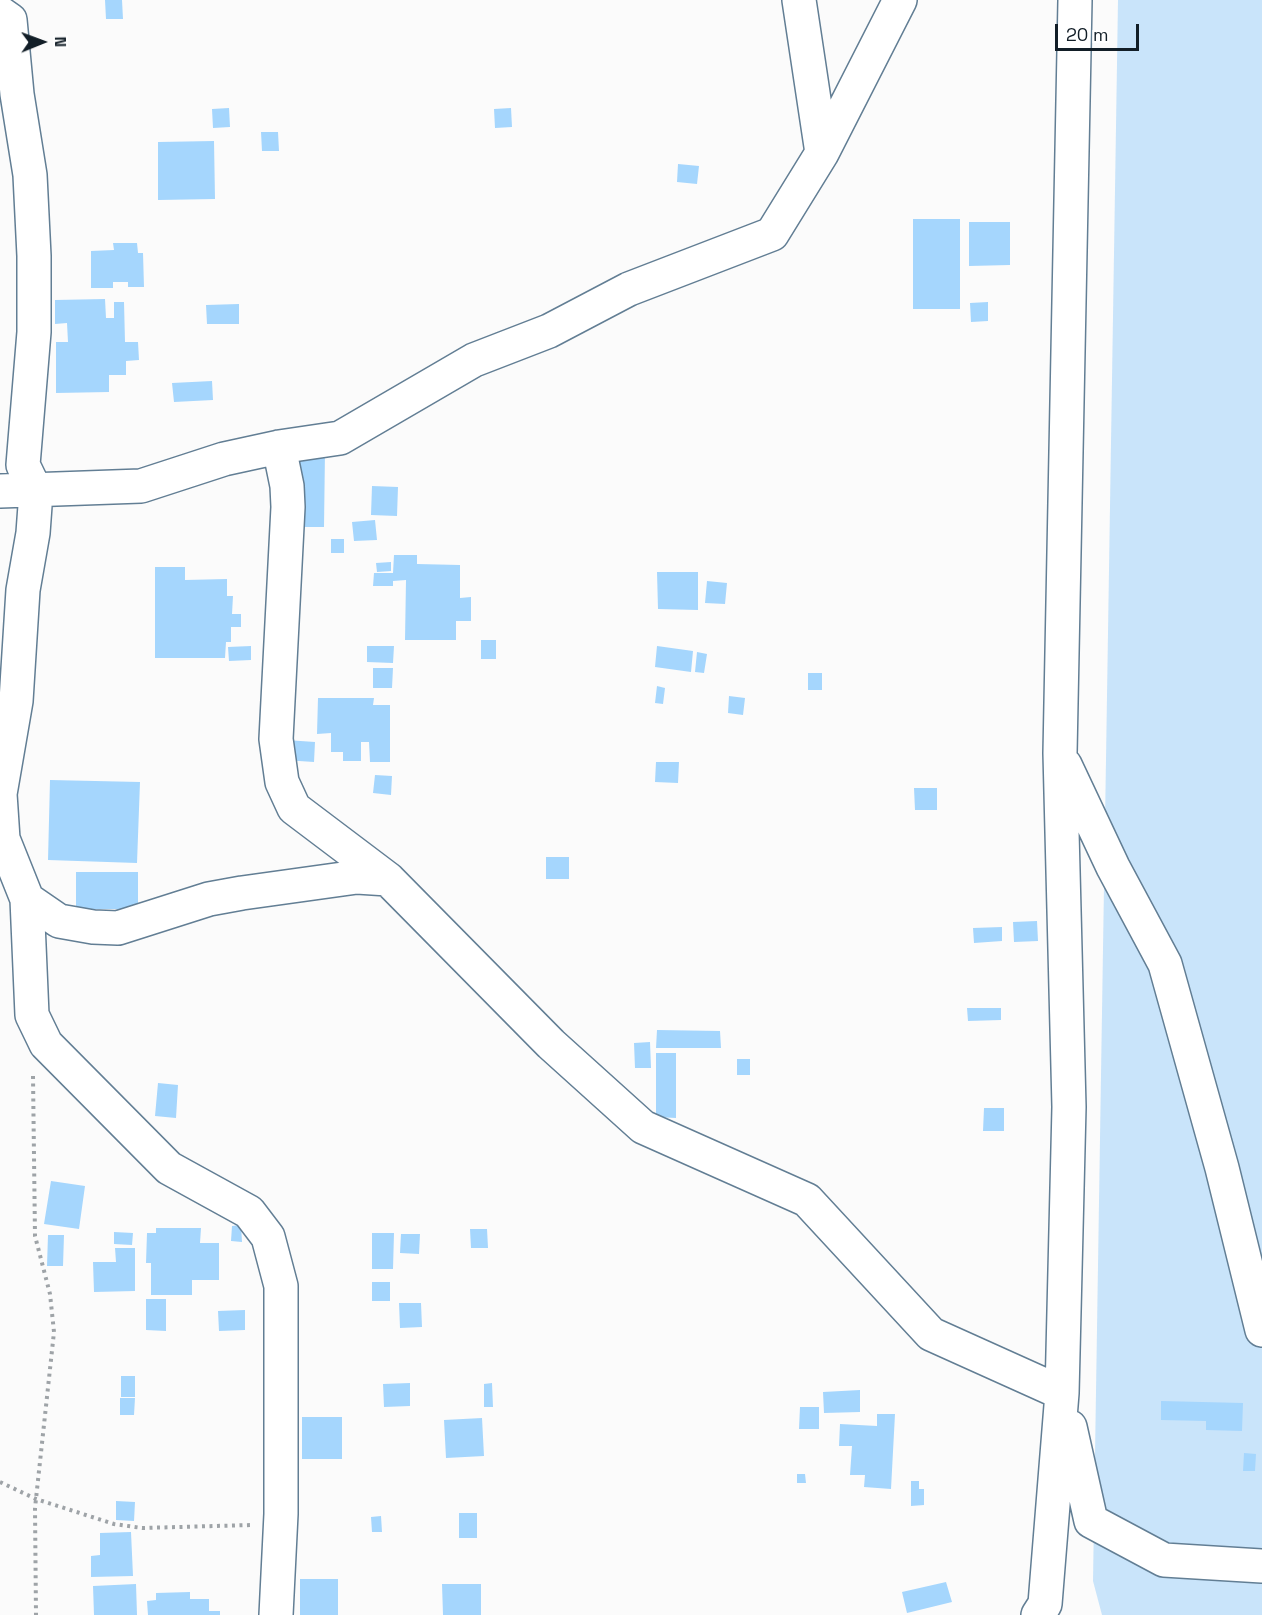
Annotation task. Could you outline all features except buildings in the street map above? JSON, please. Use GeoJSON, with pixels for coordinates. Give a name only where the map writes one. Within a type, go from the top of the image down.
{"type":"FeatureCollection","features":[{"type":"Feature","properties":{"kind":"street"},"geometry":{"type":"LineString","coordinates":[[799,0],[822,153]]}},
{"type":"Feature","properties":{"kind":"street"},"geometry":{"type":"LineString","coordinates":[[0,491],[36,492],[141,486],[224,459],[279,447],[340,438],[474,360],[549,331],[629,289],[772,234],[822,153],[900,0]]}},
{"type":"Feature","properties":{"kind":"street"},"geometry":{"type":"LineString","coordinates":[[1038,1615],[1045,1604],[1062,1394],[1069,1107],[1060,753],[1075,0]]}},
{"type":"Feature","properties":{"kind":"street"},"geometry":{"type":"LineString","coordinates":[[8,11],[16,94],[30,175],[34,256],[34,332],[23,465],[36,492],[33,532],[23,590],[16,701],[0,794],[3,839],[27,899],[32,1015],[46,1044],[169,1168],[249,1212],[268,1237],[281,1286],[281,1524],[276,1615]]}},
{"type":"Feature","properties":{"kind":"street"},"geometry":{"type":"LineString","coordinates":[[279,447],[287,486],[288,507],[276,739],[282,782],[294,808],[388,879],[551,1044],[643,1127],[807,1200],[931,1334],[1062,1394]]}},
{"type":"Feature","properties":{"kind":"street"},"geometry":{"type":"LineString","coordinates":[[1060,753],[1113,867],[1165,964],[1222,1168],[1262,1329]]}},
{"type":"Feature","properties":{"kind":"street"},"geometry":{"type":"LineString","coordinates":[[27,899],[59,921],[93,927],[118,928],[209,899],[242,893],[357,877],[388,879]]}},
{"type":"Feature","properties":{"kind":"street"},"geometry":{"type":"LineString","coordinates":[[1062,1394],[1091,1521],[1164,1560],[1262,1566]]}},
{"type":"Feature","properties":{"kind":"path"},"geometry":{"type":"LineString","coordinates":[[33,1075],[35,1236],[50,1294],[54,1332],[36,1499],[34,1577],[36,1615]]}},
{"type":"Feature","properties":{"kind":"path"},"geometry":{"type":"LineString","coordinates":[[0,1482],[36,1499],[114,1524],[142,1528],[281,1524]]}},
{"type":"Feature","properties":{"kind":"shaded area"},"geometry":{"type":"Polygon","coordinates":[[[1118,0],[1262,0],[1262,1615],[1102,1615],[1093,1581],[1118,0]]]}}]}
